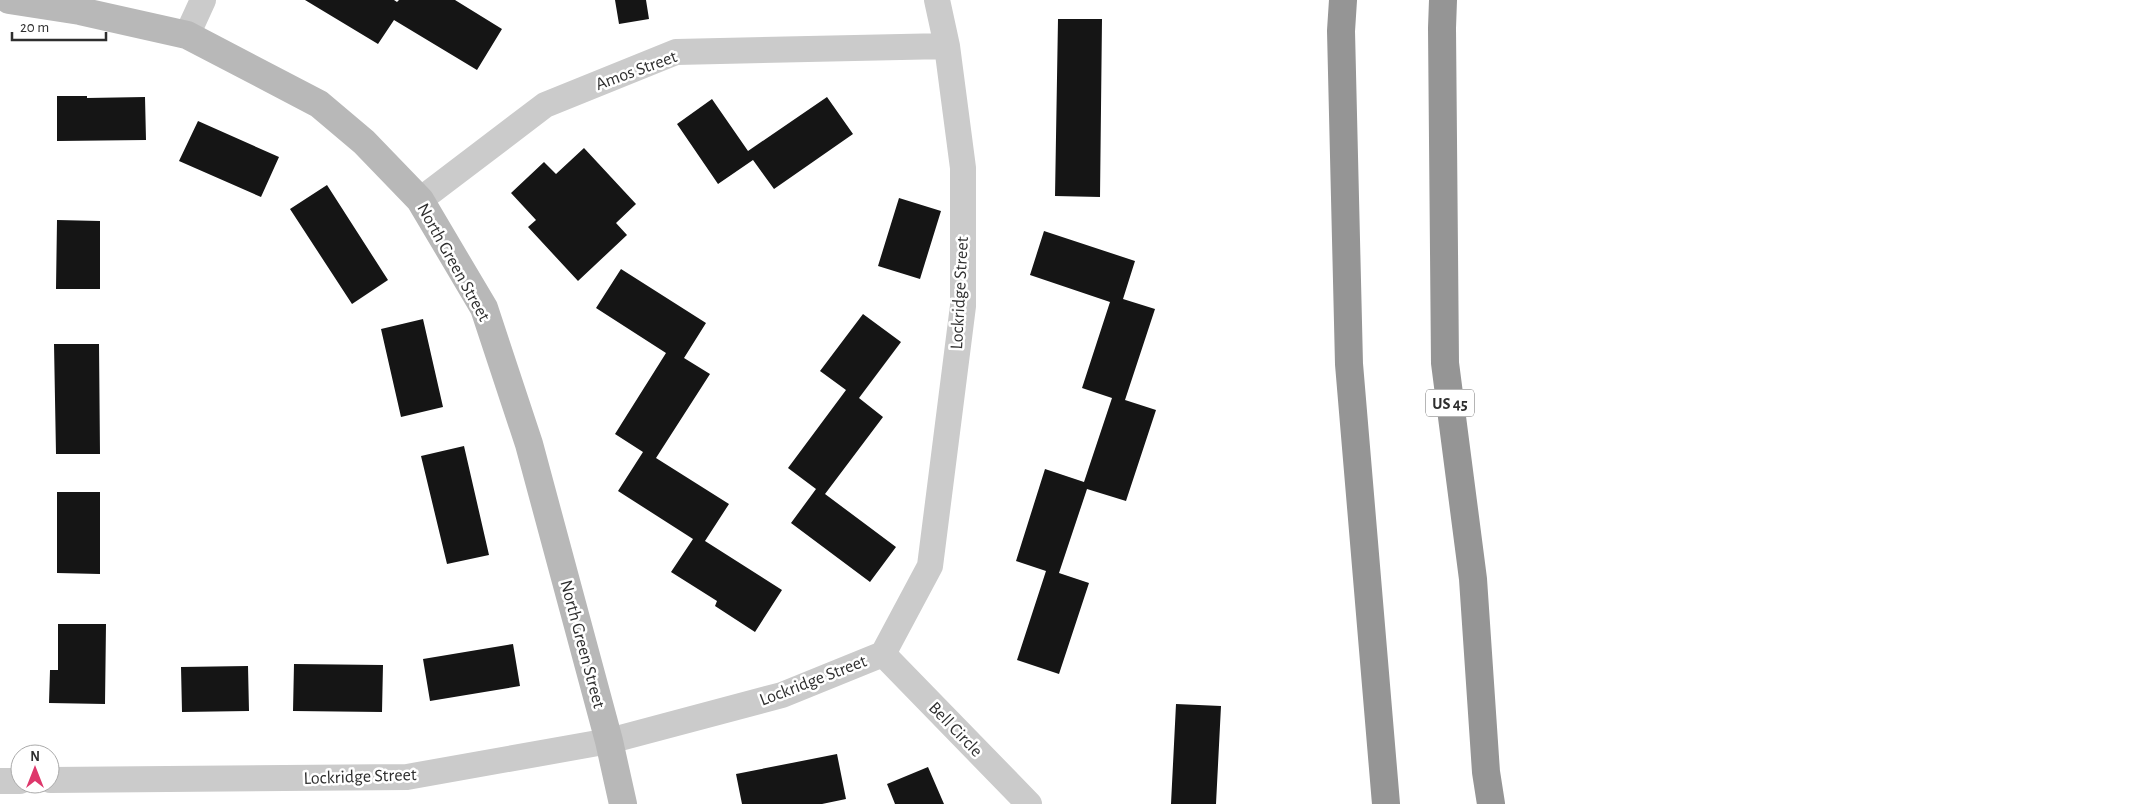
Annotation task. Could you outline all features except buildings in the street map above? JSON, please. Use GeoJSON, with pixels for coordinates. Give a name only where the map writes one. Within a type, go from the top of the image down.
{"type":"FeatureCollection","features":[{"type":"Feature","properties":{"kind":"highway"},"geometry":{"type":"LineString","coordinates":[[1343,0],[1341,31],[1349,364],[1386,804]]}},
{"type":"Feature","properties":{"kind":"highway","name":"US 45"},"geometry":{"type":"LineString","coordinates":[[1443,0],[1445,363],[1473,579],[1486,772],[1491,804]]}},
{"type":"Feature","properties":{"kind":"street","name":"North Green Street"},"geometry":{"type":"LineString","coordinates":[[9,0],[80,11],[187,35],[320,104],[364,142],[420,200],[484,308],[529,444],[610,741],[623,804]]}},
{"type":"Feature","properties":{"kind":"street"},"geometry":{"type":"LineString","coordinates":[[187,35],[203,0]]}},
{"type":"Feature","properties":{"kind":"street","name":"Lockridge Street"},"geometry":{"type":"LineString","coordinates":[[60,780],[407,777],[610,741],[782,695],[883,654],[930,566],[963,306],[963,168],[947,46],[937,0]]}},
{"type":"Feature","properties":{"kind":"street","name":"Amos Street"},"geometry":{"type":"LineString","coordinates":[[420,200],[544,105],[676,52],[947,46]]}},
{"type":"Feature","properties":{"kind":"street","name":"Bell Circle"},"geometry":{"type":"LineString","coordinates":[[883,654],[1029,804]]}}]}
